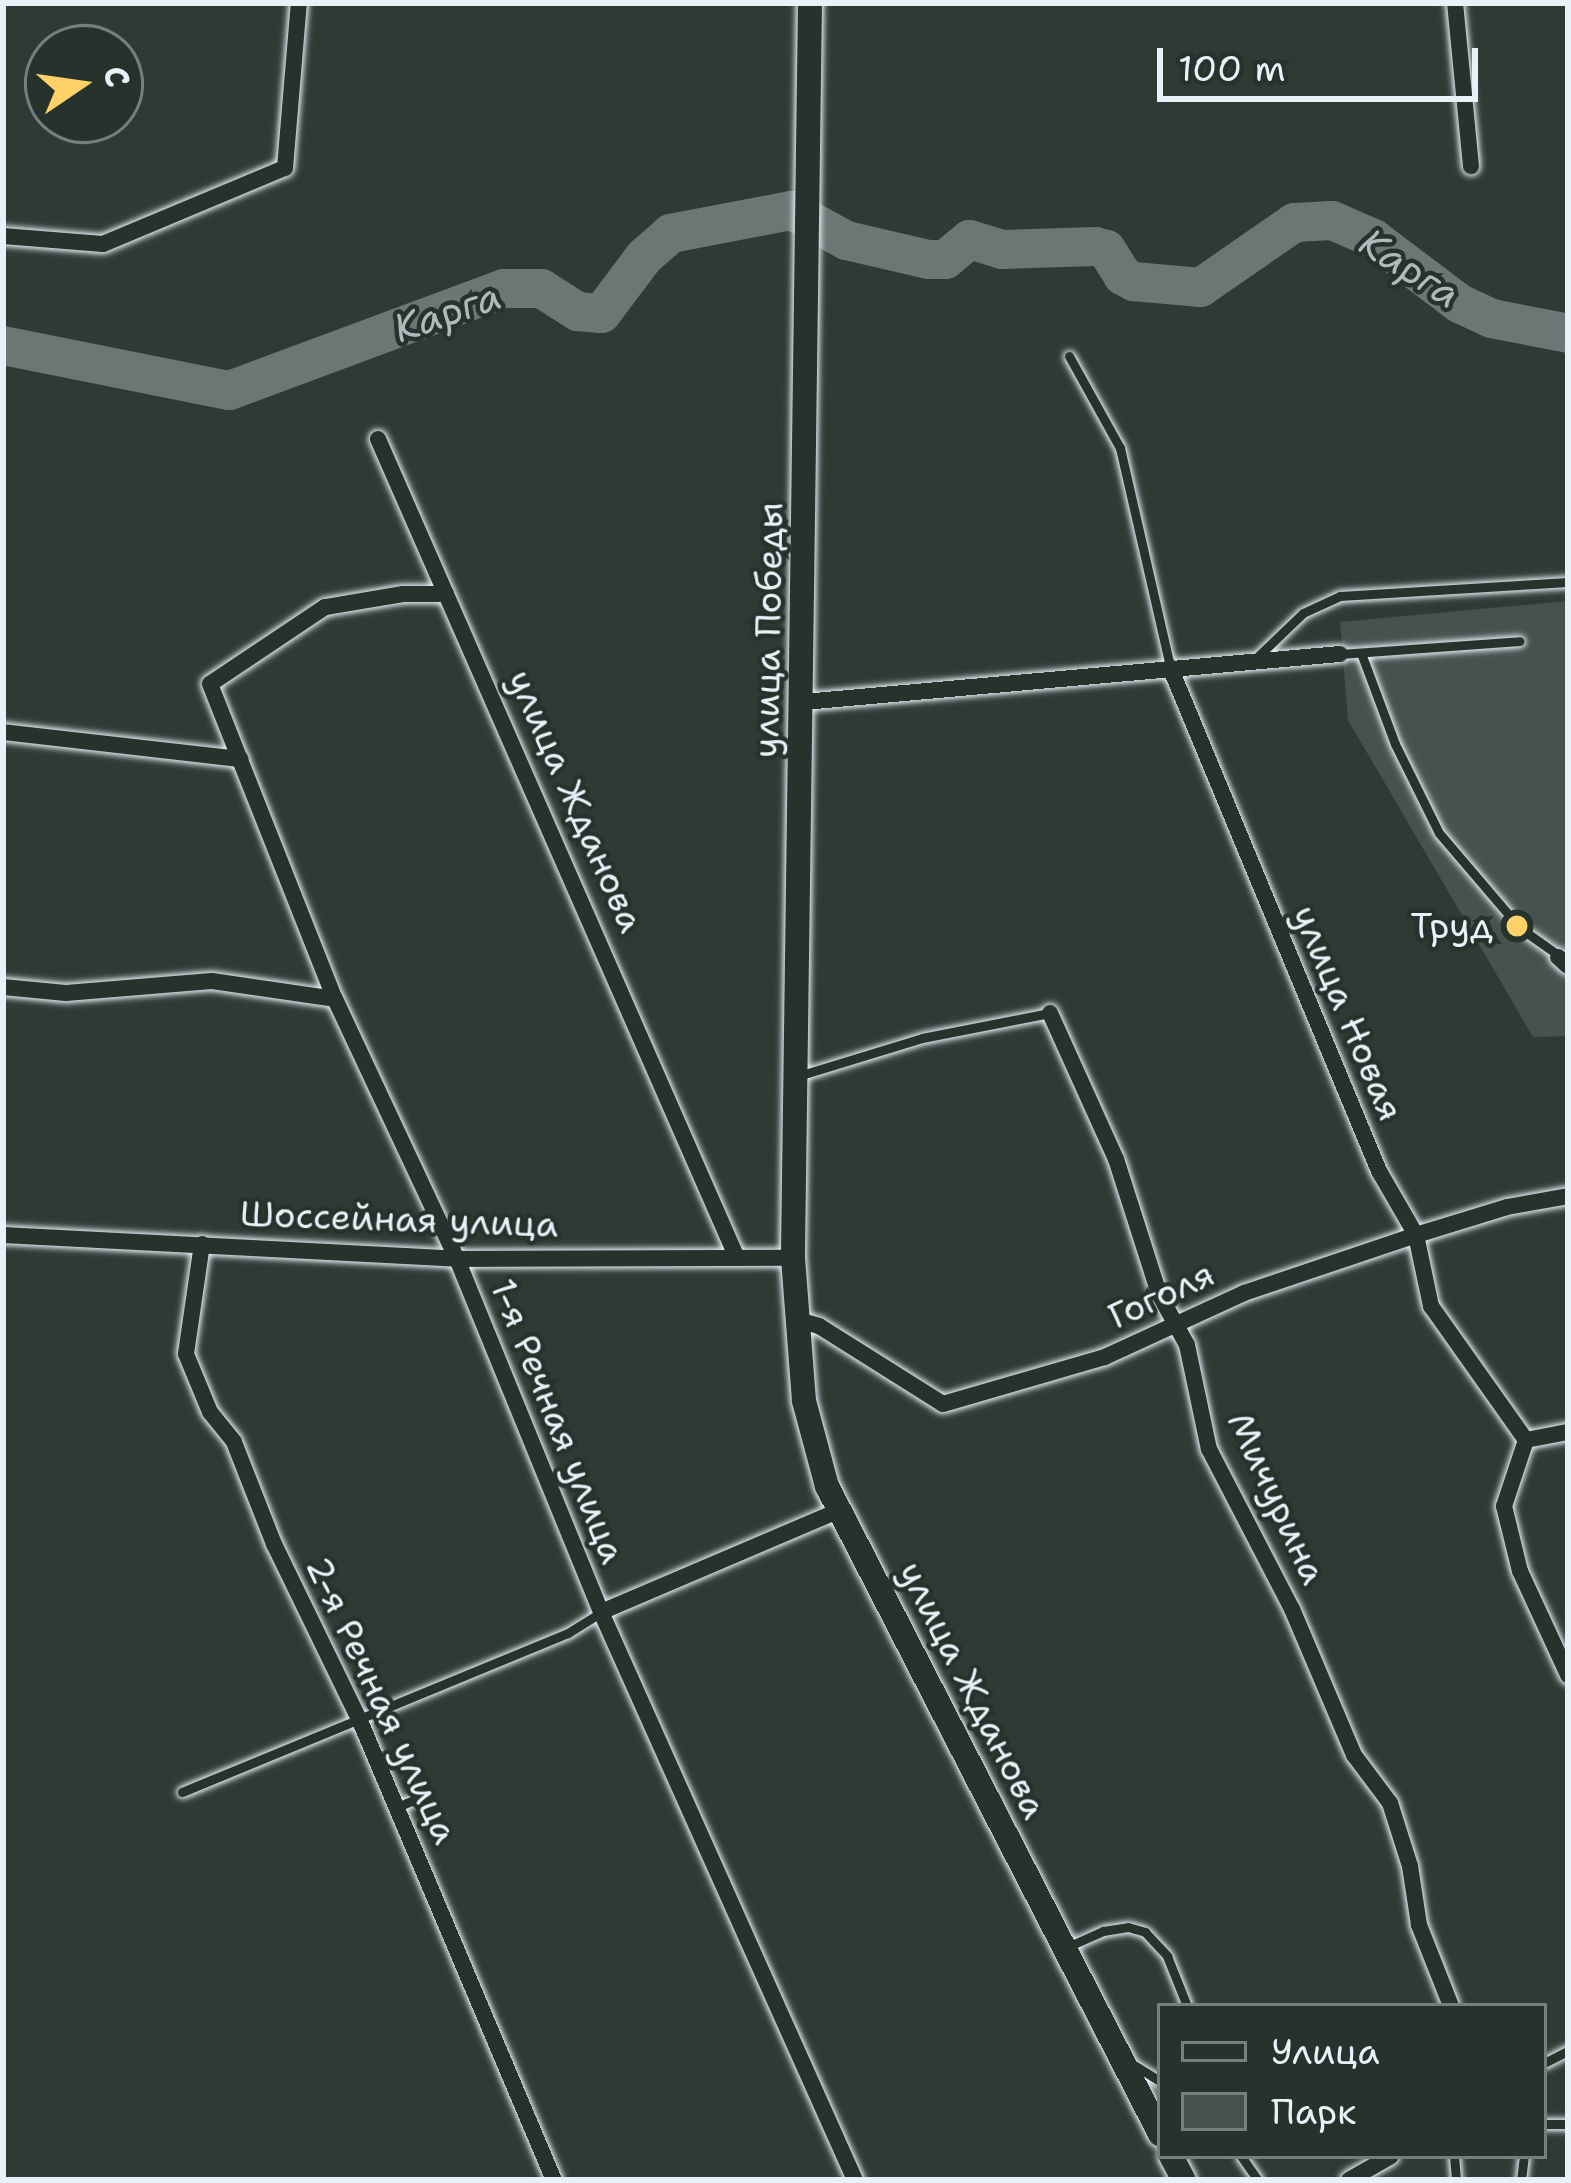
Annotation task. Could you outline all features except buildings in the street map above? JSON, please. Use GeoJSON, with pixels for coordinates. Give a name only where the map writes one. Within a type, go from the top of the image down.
{"type":"FeatureCollection","features":[{"type":"Feature","properties":{"kind":"street"},"geometry":{"type":"LineString","coordinates":[[3,236],[103,244],[286,168],[299,3]]}},
{"type":"Feature","properties":{"kind":"street","name":"улица Победы"},"geometry":{"type":"LineString","coordinates":[[794,1258],[810,3]]}},
{"type":"Feature","properties":{"kind":"street"},"geometry":{"type":"LineString","coordinates":[[1456,3],[1471,166]]}},
{"type":"Feature","properties":{"kind":"street","name":"улица Жданова"},"geometry":{"type":"LineString","coordinates":[[378,439],[737,1258]]}},
{"type":"Feature","properties":{"kind":"street","name":"1-я Речная улица"},"geometry":{"type":"LineString","coordinates":[[446,594],[403,594],[325,607],[210,684],[335,999],[457,1259],[601,1612],[855,2180]]}},
{"type":"Feature","properties":{"kind":"street"},"geometry":{"type":"LineString","coordinates":[[804,702],[1340,654]]}},
{"type":"Feature","properties":{"kind":"street","name":"улица Новая"},"geometry":{"type":"LineString","coordinates":[[1170,667],[1379,1171],[1416,1235],[1431,1306],[1526,1440]]}},
{"type":"Feature","properties":{"kind":"street"},"geometry":{"type":"LineString","coordinates":[[3,732],[240,759]]}},
{"type":"Feature","properties":{"kind":"street"},"geometry":{"type":"LineString","coordinates":[[3,987],[66,993],[212,981],[335,999]]}},
{"type":"Feature","properties":{"kind":"street","name":"Мичурина"},"geometry":{"type":"LineString","coordinates":[[1050,1013],[1116,1159],[1159,1294],[1178,1324],[1209,1448],[1292,1609],[1354,1755],[1390,1803],[1410,1866],[1420,1925],[1450,2003]]}},
{"type":"Feature","properties":{"kind":"street","name":"Гоголя"},"geometry":{"type":"LineString","coordinates":[[798,1319],[819,1326],[943,1404],[1105,1358],[1244,1293],[1416,1235],[1507,1207],[1568,1196]]}},
{"type":"Feature","properties":{"kind":"street","name":"Шоссейная улица"},"geometry":{"type":"LineString","coordinates":[[3,1234],[457,1259],[794,1258]]}},
{"type":"Feature","properties":{"kind":"street","name":"2-я Речная улица"},"geometry":{"type":"LineString","coordinates":[[202,1244],[185,1354],[211,1412],[234,1442],[274,1544],[360,1721],[554,2180]]}},
{"type":"Feature","properties":{"kind":"street","name":"улица Жданова"},"geometry":{"type":"LineString","coordinates":[[794,1258],[804,1401],[839,1510],[1157,2128]]}},
{"type":"Feature","properties":{"kind":"street"},"geometry":{"type":"LineString","coordinates":[[1568,1432],[1526,1440],[1504,1506],[1520,1571],[1568,1675]]}},
{"type":"Feature","properties":{"kind":"street"},"geometry":{"type":"LineString","coordinates":[[601,1612],[839,1510]]}},
{"type":"Feature","properties":{"kind":"street"},"geometry":{"type":"LineString","coordinates":[[1349,2180],[1386,2159]]}},
{"type":"Feature","properties":{"kind":"lane","name":"улица Новая"},"geometry":{"type":"LineString","coordinates":[[1070,356],[1120,448],[1170,667]]}},
{"type":"Feature","properties":{"kind":"lane"},"geometry":{"type":"LineString","coordinates":[[1253,661],[1303,614],[1340,596],[1568,582]]}},
{"type":"Feature","properties":{"kind":"lane"},"geometry":{"type":"LineString","coordinates":[[1340,654],[1520,641]]}},
{"type":"Feature","properties":{"kind":"lane"},"geometry":{"type":"LineString","coordinates":[[1361,652],[1404,766],[1439,833],[1520,928],[1565,960]]}},
{"type":"Feature","properties":{"kind":"lane"},"geometry":{"type":"LineString","coordinates":[[798,1076],[922,1038],[1050,1013]]}},
{"type":"Feature","properties":{"kind":"lane"},"geometry":{"type":"LineString","coordinates":[[182,1792],[568,1633],[601,1612]]}},
{"type":"Feature","properties":{"kind":"lane"},"geometry":{"type":"LineString","coordinates":[[398,1807],[416,1799]]}},
{"type":"Feature","properties":{"kind":"lane"},"geometry":{"type":"LineString","coordinates":[[1065,1948],[1116,1929],[1145,1932],[1166,1957],[1185,2003]]}},
{"type":"Feature","properties":{"kind":"lane"},"geometry":{"type":"LineString","coordinates":[[1120,2057],[1157,2079]]}},
{"type":"Feature","properties":{"kind":"green space","name":"Труд"},"geometry":{"type":"Polygon","coordinates":[[[1568,601],[1568,1036],[1533,1037],[1348,720],[1340,622],[1568,601]]]}},
{"type":"Feature","properties":{"kind":"waterway","name":"Карга"},"geometry":{"type":"LineString","coordinates":[[3,345],[229,390],[503,288],[541,288],[577,311],[601,313],[644,256],[670,233],[791,210],[846,240],[928,259],[945,259],[969,239],[1001,249],[1095,246],[1106,249],[1122,275],[1133,281],[1200,287],[1294,222],[1332,220],[1373,238],[1459,303],[1491,318],[1568,333]]}},
{"type":"Feature","properties":{"kind":"place","name":"Труд"},"geometry":{"type":"Point","coordinates":[1517,926]}}]}
